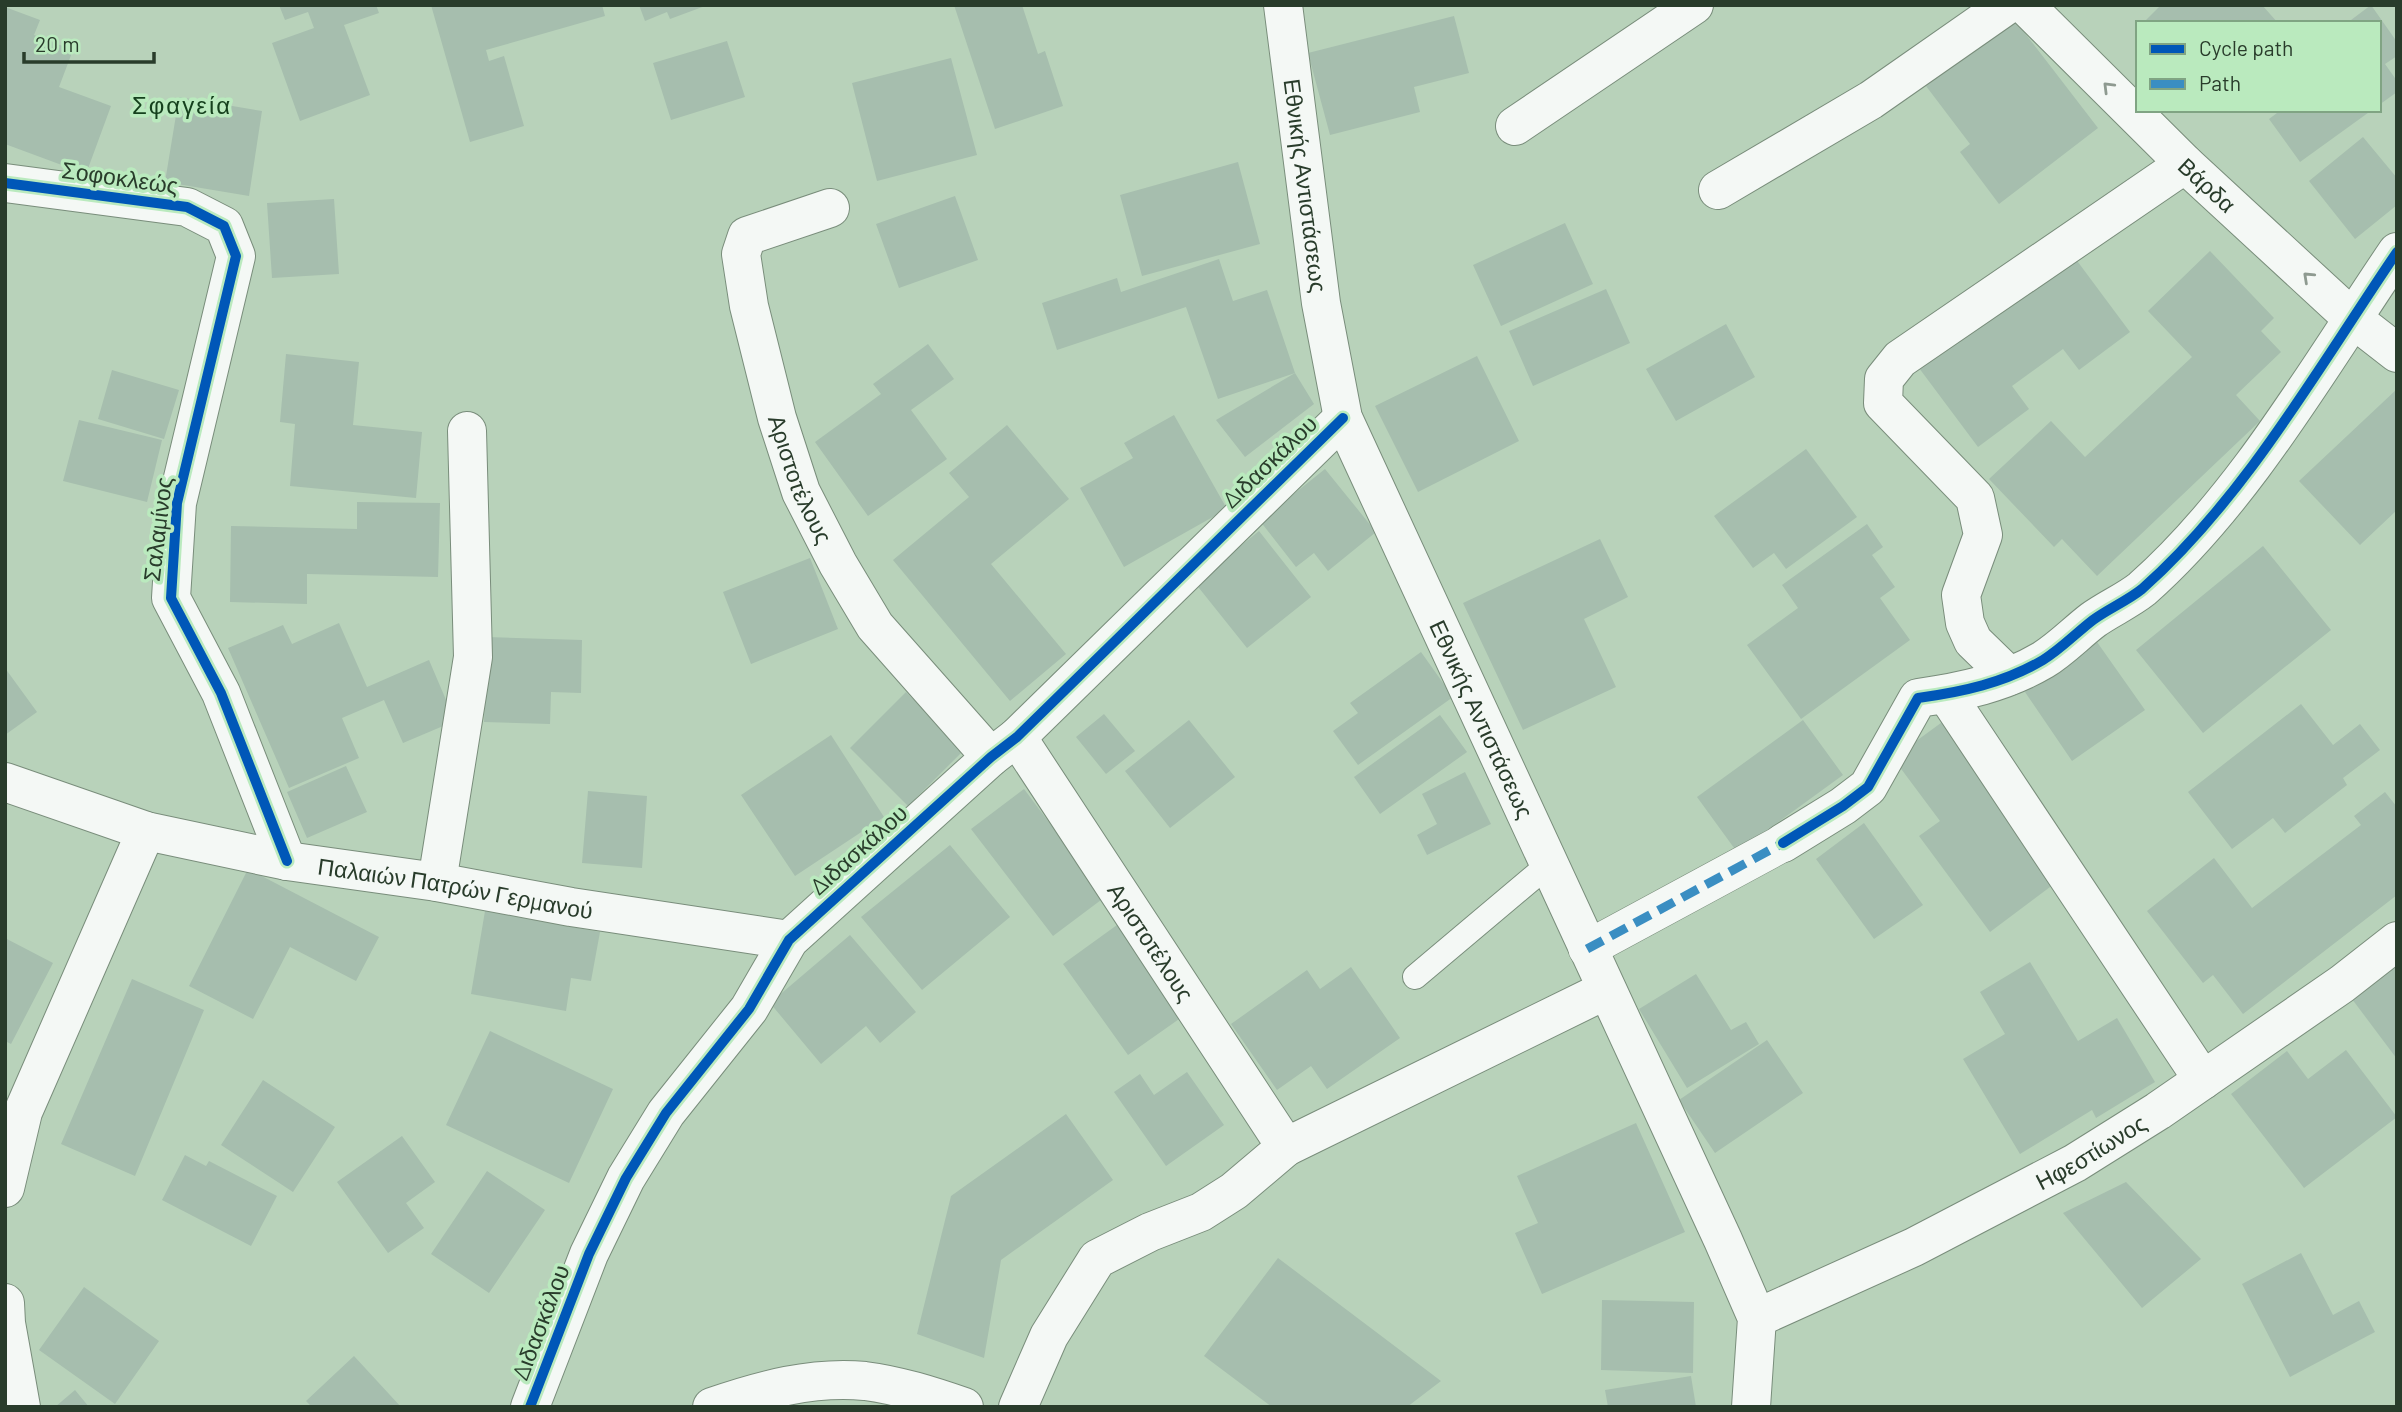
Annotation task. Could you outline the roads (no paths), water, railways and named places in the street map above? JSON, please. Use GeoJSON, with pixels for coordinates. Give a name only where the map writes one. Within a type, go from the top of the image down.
{"type":"FeatureCollection","features":[{"type":"Feature","properties":{"kind":"street","name":"Εθνικής Αντιστάσεως"},"geometry":{"type":"LineString","coordinates":[[1283,5],[1321,303],[1343,418],[1757,1318],[1751,1407]]}},
{"type":"Feature","properties":{"kind":"street"},"geometry":{"type":"LineString","coordinates":[[1515,126],[1694,5]]}},
{"type":"Feature","properties":{"kind":"street"},"geometry":{"type":"LineString","coordinates":[[1718,190],[1871,100],[2007,5]]}},
{"type":"Feature","properties":{"kind":"street","name":"Βάρδα"},"geometry":{"type":"LineString","coordinates":[[2025,5],[2185,164],[2352,318],[2397,353]]}},
{"type":"Feature","properties":{"kind":"street"},"geometry":{"type":"LineString","coordinates":[[2009,676],[1973,641],[1965,623],[1961,595],[1983,535],[1975,498],[1883,403],[1884,379],[1900,359],[2185,164]]}},
{"type":"Feature","properties":{"kind":"street","name":"Σοφοκλεώς"},"geometry":{"type":"LineString","coordinates":[[5,183],[187,207],[225,226]]}},
{"type":"Feature","properties":{"kind":"street","name":"Αριστοτέλους"},"geometry":{"type":"LineString","coordinates":[[830,208],[747,236],[741,254],[749,306],[777,418],[801,492],[838,564],[875,626],[1004,747],[1286,1147]]}},
{"type":"Feature","properties":{"kind":"street","name":"Σαλαμίνος"},"geometry":{"type":"LineString","coordinates":[[225,226],[236,256],[177,503],[170,598],[221,693],[287,861]]}},
{"type":"Feature","properties":{"kind":"street"},"geometry":{"type":"LineString","coordinates":[[1587,949],[1783,843],[1843,806],[1868,787],[1918,698],[1975,689],[2045,659],[2094,619],[2140,590],[2201,530],[2301,396],[2397,252]]}},
{"type":"Feature","properties":{"kind":"street","name":"Διδασκάλου"},"geometry":{"type":"LineString","coordinates":[[530,1407],[589,1254],[626,1178],[666,1113],[749,1009],[789,940],[1004,747],[1343,418]]}},
{"type":"Feature","properties":{"kind":"street"},"geometry":{"type":"LineString","coordinates":[[438,882],[473,657],[467,431]]}},
{"type":"Feature","properties":{"kind":"street"},"geometry":{"type":"LineString","coordinates":[[1946,694],[2203,1080]]}},
{"type":"Feature","properties":{"kind":"street","name":"Παλαιών Πατρών Γερμανού"},"geometry":{"type":"LineString","coordinates":[[5,782],[146,831],[287,861],[438,882],[571,907],[789,940]]}},
{"type":"Feature","properties":{"kind":"street"},"geometry":{"type":"LineString","coordinates":[[5,1188],[23,1112],[146,831]]}},
{"type":"Feature","properties":{"kind":"street","name":"Ηφεστίωνος"},"geometry":{"type":"LineString","coordinates":[[1757,1318],[1914,1247],[2075,1163],[2203,1080],[2342,984],[2397,941]]}},
{"type":"Feature","properties":{"kind":"street"},"geometry":{"type":"LineString","coordinates":[[1018,1407],[1049,1336],[1097,1259],[1150,1232],[1201,1212],[1234,1191],[1286,1147],[1606,990]]}},
{"type":"Feature","properties":{"kind":"street"},"geometry":{"type":"LineString","coordinates":[[5,1303],[21,1407]]}},
{"type":"Feature","properties":{"kind":"street"},"geometry":{"type":"LineString","coordinates":[[712,1407],[753,1393],[818,1380],[865,1381],[928,1395],[964,1407]]}},
{"type":"Feature","properties":{"kind":"lane"},"geometry":{"type":"LineString","coordinates":[[1415,977],[1548,865]]}},
{"type":"Feature","properties":{"kind":"district","name":"Σφαγεία"},"geometry":{"type":"Point","coordinates":[182,104]}}]}
